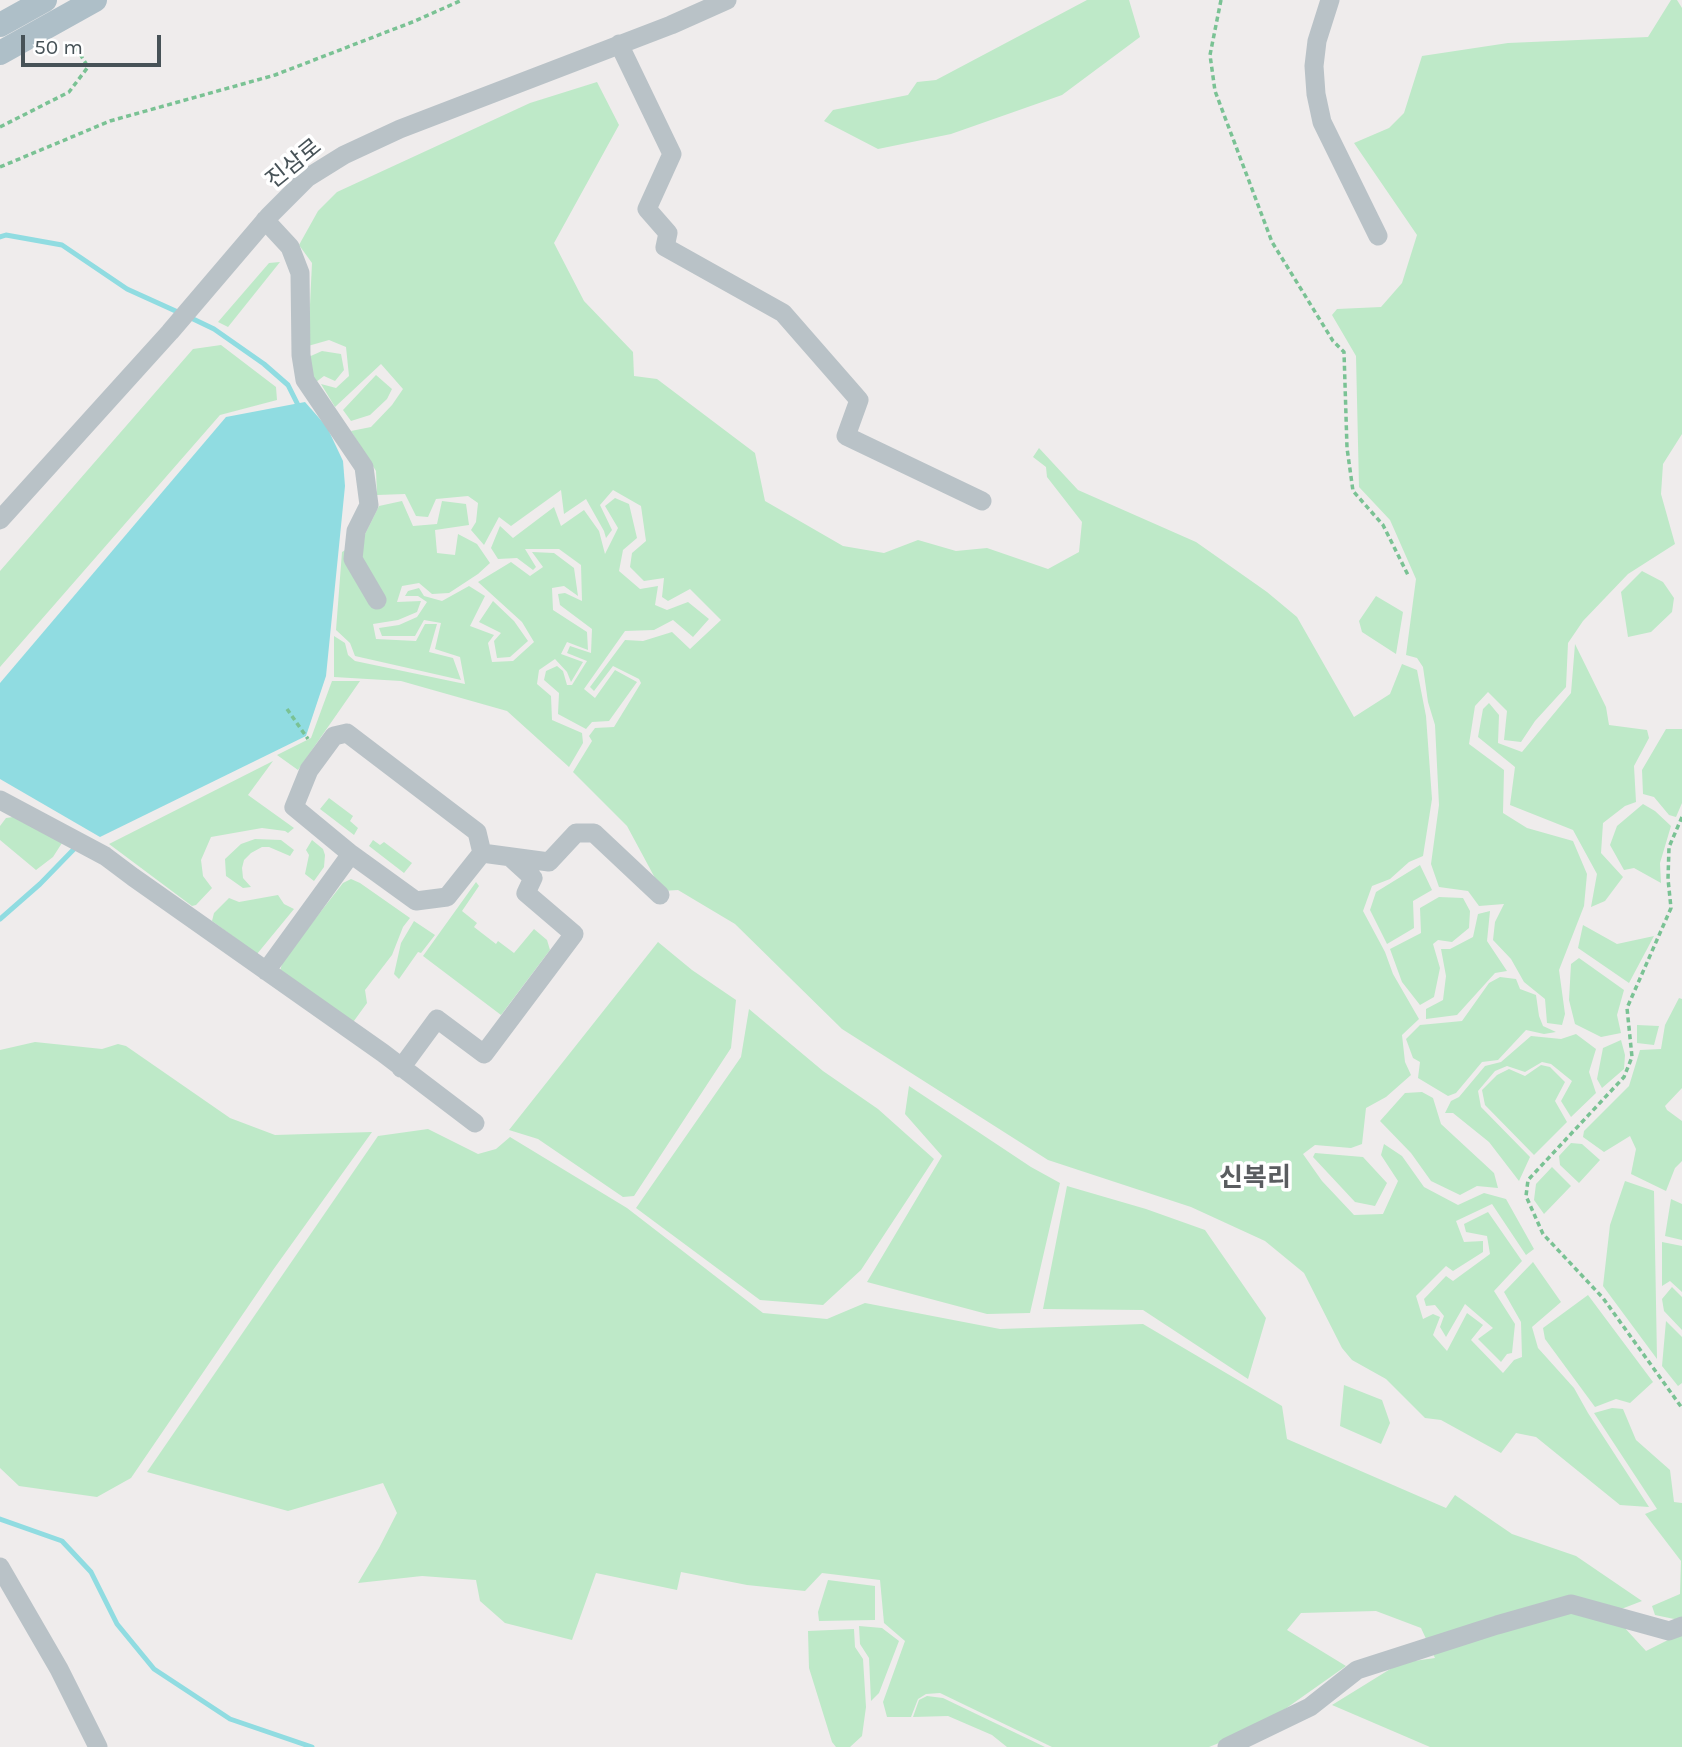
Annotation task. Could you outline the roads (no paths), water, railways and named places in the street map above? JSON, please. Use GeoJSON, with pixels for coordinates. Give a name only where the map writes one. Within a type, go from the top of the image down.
{"type":"FeatureCollection","features":[{"type":"Feature","properties":{"kind":"main road"},"geometry":{"type":"LineString","coordinates":[[0,25],[45,0]]}},
{"type":"Feature","properties":{"kind":"main road"},"geometry":{"type":"LineString","coordinates":[[0,53],[95,0]]}},
{"type":"Feature","properties":{"kind":"street","name":"진삼로"},"geometry":{"type":"LineString","coordinates":[[0,520],[170,332],[265,220],[307,178],[344,155],[400,129],[727,0]]}},
{"type":"Feature","properties":{"kind":"street"},"geometry":{"type":"LineString","coordinates":[[1330,0],[1317,41],[1314,66],[1316,94],[1322,122],[1378,236]]}},
{"type":"Feature","properties":{"kind":"street"},"geometry":{"type":"LineString","coordinates":[[619,44],[672,154],[647,209],[668,233],[665,247],[783,313],[859,400],[846,436],[982,501]]}},
{"type":"Feature","properties":{"kind":"street"},"geometry":{"type":"LineString","coordinates":[[265,220],[290,247],[300,273],[301,355],[305,380],[364,467],[369,505],[356,531],[353,559],[376,600]]}},
{"type":"Feature","properties":{"kind":"street"},"geometry":{"type":"LineString","coordinates":[[347,733],[477,832],[482,853],[447,897],[416,901],[351,854],[294,807],[309,770],[334,736],[347,733]]}},
{"type":"Feature","properties":{"kind":"street"},"geometry":{"type":"LineString","coordinates":[[1,802],[34,816],[105,856],[383,1053],[475,1123]]}},
{"type":"Feature","properties":{"kind":"street"},"geometry":{"type":"LineString","coordinates":[[482,853],[550,862],[576,834],[594,833],[660,895]]}},
{"type":"Feature","properties":{"kind":"street"},"geometry":{"type":"LineString","coordinates":[[266,971],[351,854]]}},
{"type":"Feature","properties":{"kind":"street"},"geometry":{"type":"LineString","coordinates":[[401,1068],[437,1019],[484,1054],[574,934],[526,893],[534,878],[510,857]]}},
{"type":"Feature","properties":{"kind":"street"},"geometry":{"type":"LineString","coordinates":[[0,1567],[59,1669],[98,1747]]}},
{"type":"Feature","properties":{"kind":"street"},"geometry":{"type":"LineString","coordinates":[[1227,1747],[1310,1707],[1357,1670],[1571,1604],[1669,1631],[1682,1626]]}},
{"type":"Feature","properties":{"kind":"water"},"geometry":{"type":"Polygon","coordinates":[[[305,402],[327,427],[343,461],[345,486],[326,676],[306,736],[100,837],[0,779],[0,683],[226,417],[305,402]]]}},
{"type":"Feature","properties":{"kind":"waterway"},"geometry":{"type":"LineString","coordinates":[[0,237],[6,235],[62,245],[127,289],[180,313]]}},
{"type":"Feature","properties":{"kind":"waterway"},"geometry":{"type":"LineString","coordinates":[[189,317],[214,329],[264,364],[288,385],[300,409]]}},
{"type":"Feature","properties":{"kind":"waterway"},"geometry":{"type":"LineString","coordinates":[[0,919],[40,884],[76,847]]}},
{"type":"Feature","properties":{"kind":"waterway"},"geometry":{"type":"LineString","coordinates":[[0,1519],[62,1541],[91,1572],[117,1624],[154,1669],[230,1719],[312,1747]]}},
{"type":"Feature","properties":{"kind":"district","name":"신복리"},"geometry":{"type":"Point","coordinates":[1255,1179]}}]}
